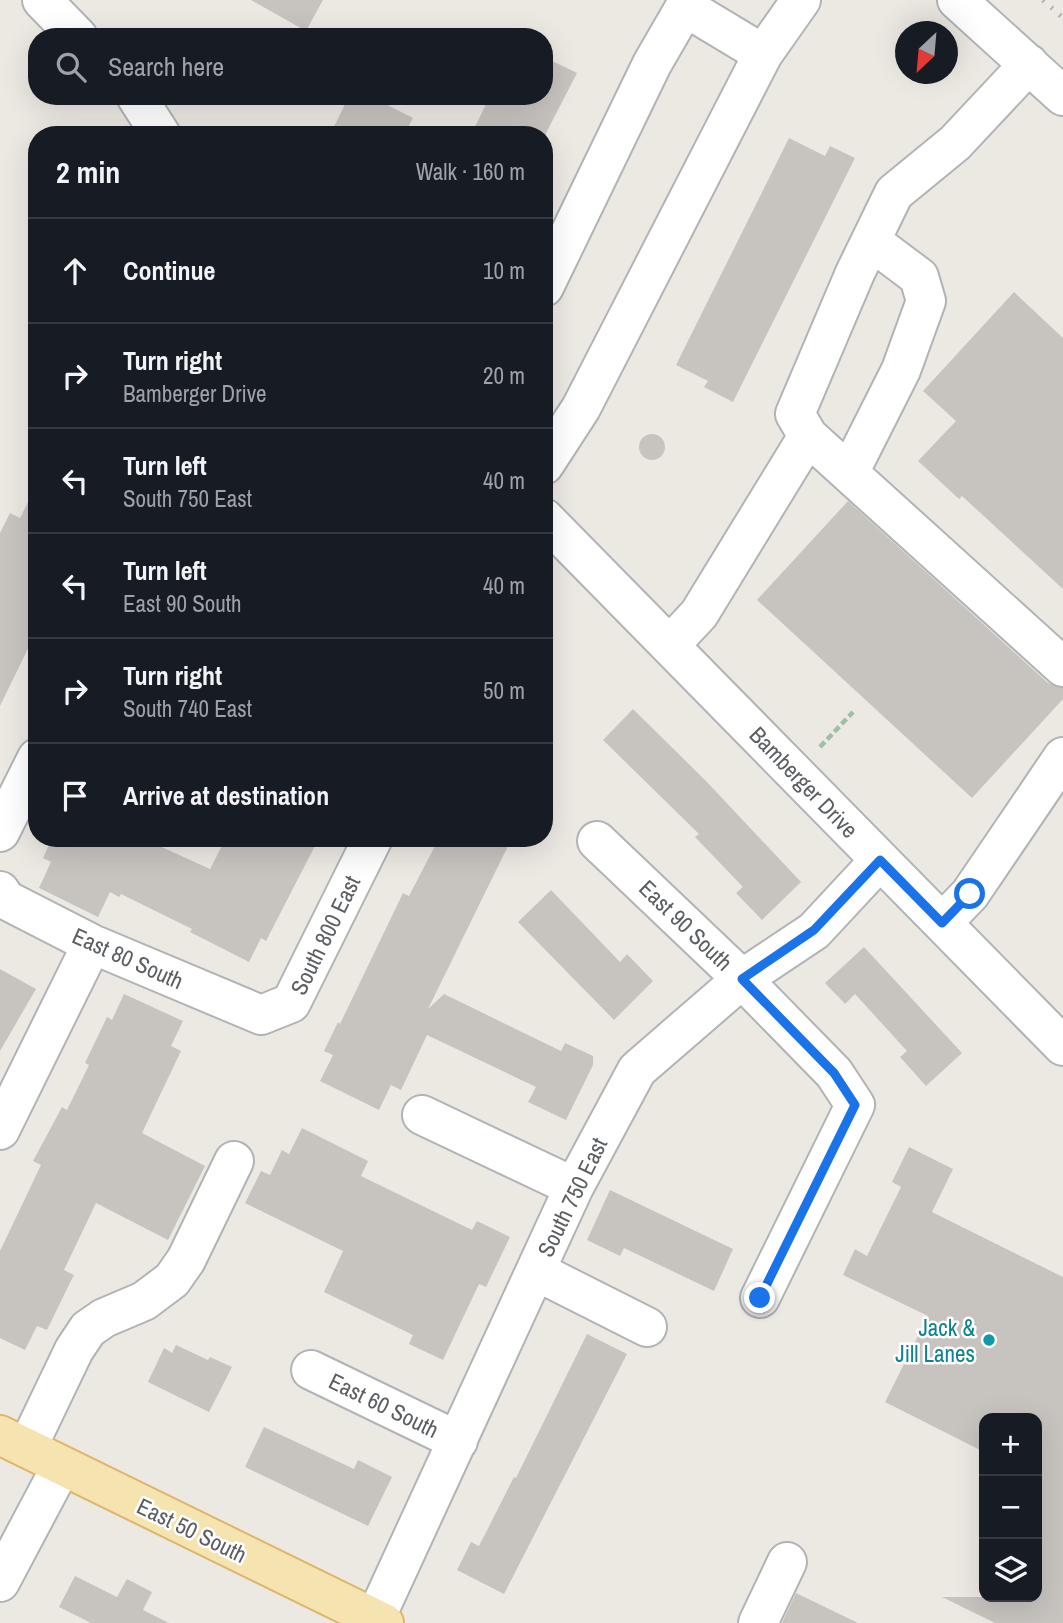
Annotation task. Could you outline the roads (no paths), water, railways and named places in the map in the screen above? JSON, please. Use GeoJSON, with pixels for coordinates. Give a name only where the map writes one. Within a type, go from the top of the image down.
{"type":"FeatureCollection","features":[{"type":"Feature","properties":{"kind":"main road","name":"East 50 South"},"geometry":{"type":"LineString","coordinates":[[13,1442],[380,1621]]}},
{"type":"Feature","properties":{"kind":"street"},"geometry":{"type":"LineString","coordinates":[[42,0],[69,28]]}},
{"type":"Feature","properties":{"kind":"street"},"geometry":{"type":"LineString","coordinates":[[553,451],[581,408],[763,54],[801,0]]}},
{"type":"Feature","properties":{"kind":"street"},"geometry":{"type":"LineString","coordinates":[[957,0],[1063,96]]}},
{"type":"Feature","properties":{"kind":"street"},"geometry":{"type":"LineString","coordinates":[[553,268],[652,64],[687,3],[763,54]]}},
{"type":"Feature","properties":{"kind":"street"},"geometry":{"type":"LineString","coordinates":[[1029,64],[955,143],[894,193],[795,414],[808,436],[1063,667]]}},
{"type":"Feature","properties":{"kind":"street"},"geometry":{"type":"LineString","coordinates":[[142,105],[155,126]]}},
{"type":"Feature","properties":{"kind":"street"},"geometry":{"type":"LineString","coordinates":[[849,473],[901,370],[926,301],[919,277],[871,242]]}},
{"type":"Feature","properties":{"kind":"street"},"geometry":{"type":"LineString","coordinates":[[670,646],[699,614],[808,436]]}},
{"type":"Feature","properties":{"kind":"street","name":"Bamberger Drive"},"geometry":{"type":"LineString","coordinates":[[553,526],[1063,1046]]}},
{"type":"Feature","properties":{"kind":"street"},"geometry":{"type":"LineString","coordinates":[[942,923],[970,894],[1063,757]]}},
{"type":"Feature","properties":{"kind":"street"},"geometry":{"type":"LineString","coordinates":[[0,832],[28,776]]}},
{"type":"Feature","properties":{"kind":"street","name":"East 90 South"},"geometry":{"type":"LineString","coordinates":[[597,841],[742,979],[834,1073],[855,1105],[760,1298]]}},
{"type":"Feature","properties":{"kind":"street","name":"South 800 East"},"geometry":{"type":"LineString","coordinates":[[261,1015],[291,1003],[369,847]]}},
{"type":"Feature","properties":{"kind":"street","name":"South 750 East"},"geometry":{"type":"LineString","coordinates":[[380,1621],[458,1441],[574,1187],[637,1070],[742,979],[814,930],[880,860]]}},
{"type":"Feature","properties":{"kind":"street","name":"East 80 South"},"geometry":{"type":"LineString","coordinates":[[0,891],[6,901],[92,944],[261,1015]]}},
{"type":"Feature","properties":{"kind":"street"},"geometry":{"type":"LineString","coordinates":[[0,1130],[92,944]]}},
{"type":"Feature","properties":{"kind":"street"},"geometry":{"type":"LineString","coordinates":[[422,1115],[574,1187]]}},
{"type":"Feature","properties":{"kind":"street"},"geometry":{"type":"LineString","coordinates":[[13,1442],[88,1329],[104,1318],[144,1301],[172,1280],[186,1260],[234,1161]]}},
{"type":"Feature","properties":{"kind":"street"},"geometry":{"type":"LineString","coordinates":[[536,1271],[647,1327]]}},
{"type":"Feature","properties":{"kind":"street","name":"East 60 South"},"geometry":{"type":"LineString","coordinates":[[311,1370],[458,1441]]}},
{"type":"Feature","properties":{"kind":"street"},"geometry":{"type":"LineString","coordinates":[[0,1582],[61,1466]]}},
{"type":"Feature","properties":{"kind":"street"},"geometry":{"type":"LineString","coordinates":[[758,1623],[787,1562]]}},
{"type":"Feature","properties":{"kind":"railway"},"geometry":{"type":"LineString","coordinates":[[1043,0],[1063,18]]}},
{"type":"Feature","properties":{"kind":"place","name":"Jack & Jill Lanes"},"geometry":{"type":"Point","coordinates":[989,1340]}}]}
